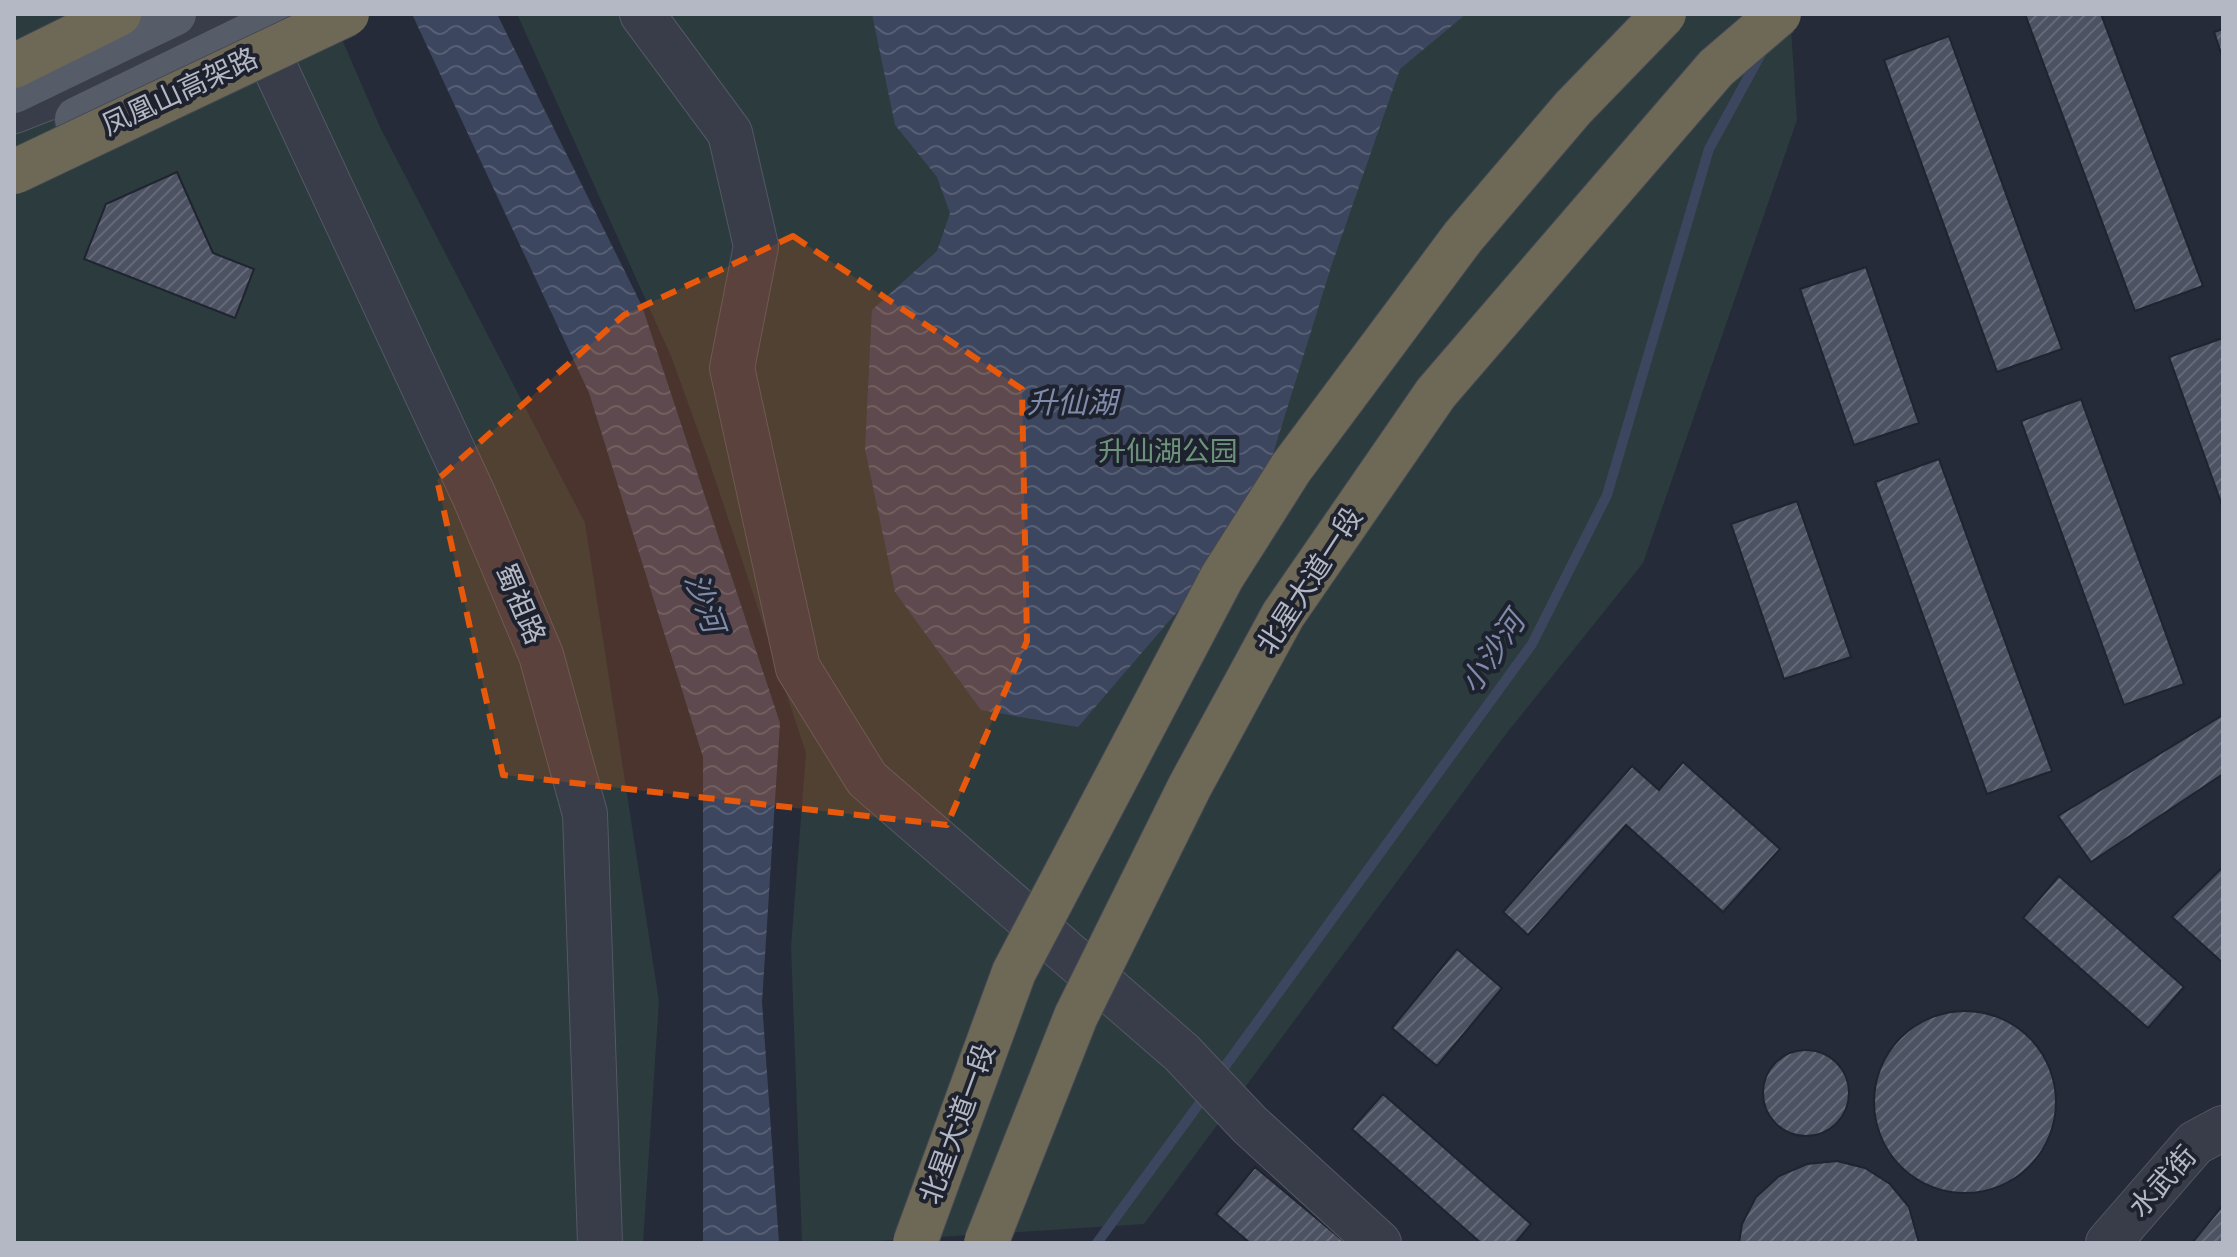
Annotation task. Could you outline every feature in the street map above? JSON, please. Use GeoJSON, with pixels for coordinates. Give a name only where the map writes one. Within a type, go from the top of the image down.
{"type":"FeatureCollection","features":[{"type":"Feature","properties":{"kind":"highway"},"geometry":{"type":"LineString","coordinates":[[14,66],[119,14]]}},
{"type":"Feature","properties":{"kind":"highway","name":"凤凰山高架路"},"geometry":{"type":"LineString","coordinates":[[14,172],[347,14]]}},
{"type":"Feature","properties":{"kind":"highway","name":"北星大道一段"},"geometry":{"type":"LineString","coordinates":[[915,1243],[1014,972],[1222,577],[1291,468],[1463,237],[1573,108],[1664,14]]}},
{"type":"Feature","properties":{"kind":"highway","name":"北星大道一段"},"geometry":{"type":"LineString","coordinates":[[986,1243],[1076,1016],[1190,786],[1283,615],[1436,393],[1716,68],[1779,14]]}},
{"type":"Feature","properties":{"kind":"main road"},"geometry":{"type":"LineString","coordinates":[[14,91],[174,14]]}},
{"type":"Feature","properties":{"kind":"main road"},"geometry":{"type":"LineString","coordinates":[[14,150],[257,18]]}},
{"type":"Feature","properties":{"kind":"street"},"geometry":{"type":"LineString","coordinates":[[642,14],[730,133],[756,246],[732,368],[798,668],[867,779],[1182,1053],[1250,1125],[1379,1243]]}},
{"type":"Feature","properties":{"kind":"street"},"geometry":{"type":"LineString","coordinates":[[14,111],[257,18]]}},
{"type":"Feature","properties":{"kind":"street","name":"蜀祖路"},"geometry":{"type":"LineString","coordinates":[[257,18],[475,498],[541,655],[585,814],[600,1243]]}},
{"type":"Feature","properties":{"kind":"street"},"geometry":{"type":"LineString","coordinates":[[14,127],[83,84]]}},
{"type":"Feature","properties":{"kind":"street","name":"水武街"},"geometry":{"type":"LineString","coordinates":[[2108,1243],[2195,1143],[2223,1128]]}},
{"type":"Feature","properties":{"kind":"highlighted area"},"geometry":{"type":"Polygon","coordinates":[[[793,236],[1022,389],[1027,641],[947,825],[503,775],[437,480],[624,315],[793,236]]]}},
{"type":"Feature","properties":{"kind":"green space"},"geometry":{"type":"Polygon","coordinates":[[[14,14],[331,14],[380,127],[585,523],[659,1001],[643,1243],[14,1243],[14,14]]]}},
{"type":"Feature","properties":{"kind":"green space","name":"升仙湖公园"},"geometry":{"type":"Polygon","coordinates":[[[517,14],[1790,14],[1797,120],[1643,563],[1506,734],[1144,1224],[802,1243],[791,947],[806,753],[671,356],[517,14]]]}},
{"type":"Feature","properties":{"kind":"water","name":"沙河"},"geometry":{"type":"Polygon","coordinates":[[[412,14],[497,14],[642,306],[780,723],[762,1002],[779,1243],[703,1243],[703,757],[589,393],[412,14]]]}},
{"type":"Feature","properties":{"kind":"water","name":"升仙湖"},"geometry":{"type":"Polygon","coordinates":[[[872,14],[1466,14],[1400,69],[1331,267],[1268,470],[1194,592],[1078,727],[981,710],[895,592],[865,449],[872,310],[937,251],[950,213],[937,177],[895,125],[872,14]]]}},
{"type":"Feature","properties":{"kind":"building"},"geometry":{"type":"Polygon","coordinates":[[[2025,14],[2101,14],[2203,286],[2135,311],[2025,14]]]}},
{"type":"Feature","properties":{"kind":"building"},"geometry":{"type":"Polygon","coordinates":[[[2223,29],[2223,59],[2214,32],[2223,29]]]}},
{"type":"Feature","properties":{"kind":"building"},"geometry":{"type":"Polygon","coordinates":[[[1949,36],[2062,349],[1997,372],[1884,60],[1949,36]]]}},
{"type":"Feature","properties":{"kind":"building"},"geometry":{"type":"Polygon","coordinates":[[[177,172],[213,253],[254,269],[235,318],[84,259],[106,204],[177,172]]]}},
{"type":"Feature","properties":{"kind":"building"},"geometry":{"type":"Polygon","coordinates":[[[1866,267],[1919,423],[1854,445],[1800,289],[1866,267]]]}},
{"type":"Feature","properties":{"kind":"building"},"geometry":{"type":"Polygon","coordinates":[[[2223,338],[2223,508],[2169,357],[2223,338]]]}},
{"type":"Feature","properties":{"kind":"building"},"geometry":{"type":"Polygon","coordinates":[[[2081,399],[2184,684],[2124,705],[2021,421],[2081,399]]]}},
{"type":"Feature","properties":{"kind":"building"},"geometry":{"type":"Polygon","coordinates":[[[1939,459],[2052,771],[1987,794],[1875,482],[1939,459]]]}},
{"type":"Feature","properties":{"kind":"building"},"geometry":{"type":"Polygon","coordinates":[[[1797,501],[1851,657],[1784,679],[1731,524],[1797,501]]]}},
{"type":"Feature","properties":{"kind":"building"},"geometry":{"type":"Polygon","coordinates":[[[2223,715],[2223,774],[2091,862],[2058,816],[2223,715]]]}},
{"type":"Feature","properties":{"kind":"building"},"geometry":{"type":"Polygon","coordinates":[[[1683,762],[1780,849],[1723,912],[1626,825],[1528,935],[1503,912],[1632,766],[1659,790],[1683,762]]]}},
{"type":"Feature","properties":{"kind":"building"},"geometry":{"type":"Polygon","coordinates":[[[2223,867],[2223,963],[2172,917],[2223,867]]]}},
{"type":"Feature","properties":{"kind":"building"},"geometry":{"type":"Polygon","coordinates":[[[2059,876],[2184,987],[2148,1028],[2023,918],[2059,876]]]}},
{"type":"Feature","properties":{"kind":"building"},"geometry":{"type":"Polygon","coordinates":[[[1457,949],[1502,988],[1437,1066],[1392,1028],[1457,949]]]}},
{"type":"Feature","properties":{"kind":"building"},"geometry":{"type":"Polygon","coordinates":[[[1965,1011],[2000,1018],[2016,1026],[2029,1038],[2041,1051],[2049,1067],[2056,1102],[2049,1137],[2041,1153],[2029,1166],[2016,1178],[2000,1186],[1965,1193],[1930,1186],[1914,1178],[1901,1166],[1889,1153],[1881,1137],[1874,1102],[1881,1067],[1889,1051],[1901,1038],[1914,1026],[1930,1018],[1965,1011]]]}},
{"type":"Feature","properties":{"kind":"building"},"geometry":{"type":"Polygon","coordinates":[[[1806,1050],[1822,1054],[1836,1063],[1845,1077],[1849,1093],[1845,1109],[1836,1123],[1822,1132],[1806,1136],[1790,1132],[1776,1123],[1767,1109],[1763,1093],[1767,1077],[1776,1063],[1790,1054],[1806,1050]]]}},
{"type":"Feature","properties":{"kind":"building"},"geometry":{"type":"Polygon","coordinates":[[[1383,1094],[1531,1224],[1515,1243],[1481,1243],[1352,1129],[1383,1094]]]}},
{"type":"Feature","properties":{"kind":"building"},"geometry":{"type":"Polygon","coordinates":[[[1837,1161],[1865,1168],[1890,1184],[1909,1207],[1919,1243],[1739,1243],[1742,1224],[1756,1197],[1779,1176],[1807,1164],[1837,1161]]]}},
{"type":"Feature","properties":{"kind":"building"},"geometry":{"type":"Polygon","coordinates":[[[1255,1167],[1346,1243],[1250,1243],[1216,1214],[1255,1167]]]}},
{"type":"Feature","properties":{"kind":"building"},"geometry":{"type":"Polygon","coordinates":[[[2223,1205],[2223,1243],[2192,1243],[2223,1205]]]}},
{"type":"Feature","properties":{"kind":"waterway","name":"小沙河"},"geometry":{"type":"LineString","coordinates":[[1218,1076],[1532,644],[1607,495],[1709,149],[1762,52]]}},
{"type":"Feature","properties":{"kind":"waterway","name":"小沙河"},"geometry":{"type":"LineString","coordinates":[[1097,1243],[1207,1093]]}}]}
